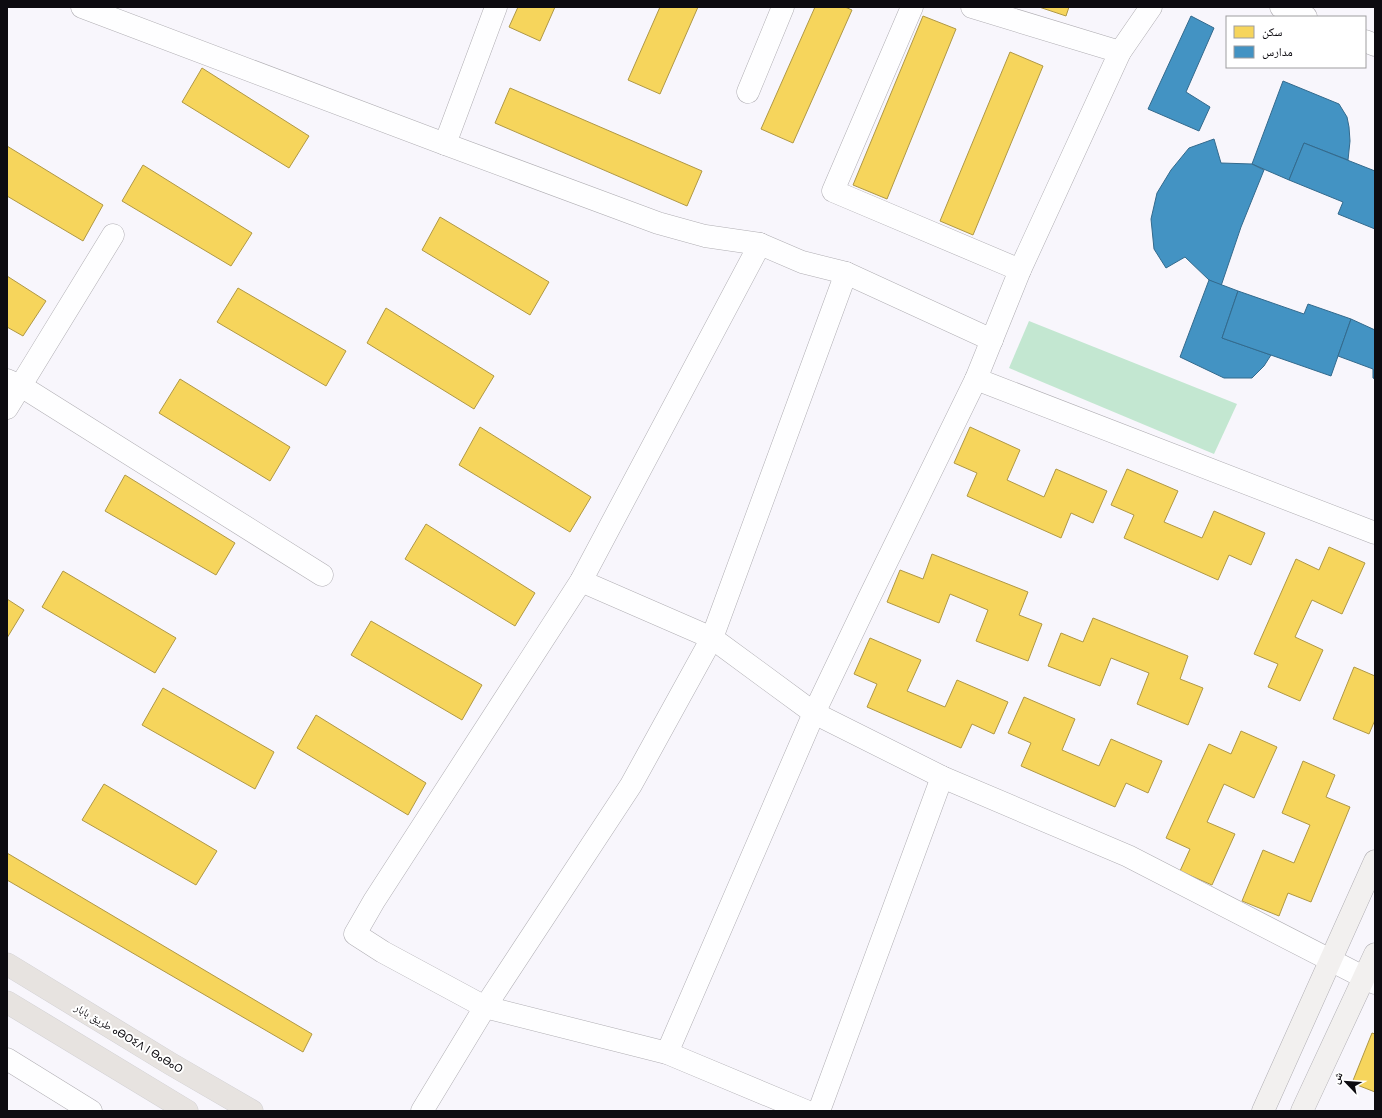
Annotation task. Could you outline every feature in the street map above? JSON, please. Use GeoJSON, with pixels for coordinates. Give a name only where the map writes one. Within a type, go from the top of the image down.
{"type":"FeatureCollection","features":[{"type":"Feature","properties":{"kind":"main road","name":"طريق بابار ⴰⴱⵔⵉⴷ ⵏ ⴱⴰⴱⴰⵔ"},"geometry":{"type":"LineString","coordinates":[[7,964],[171,1064],[252,1111]]}},
{"type":"Feature","properties":{"kind":"main road"},"geometry":{"type":"LineString","coordinates":[[7,1002],[187,1111]]}},
{"type":"Feature","properties":{"kind":"street"},"geometry":{"type":"LineString","coordinates":[[82,7],[658,223],[704,236],[760,244],[802,262],[846,273],[992,340]]}},
{"type":"Feature","properties":{"kind":"street"},"geometry":{"type":"LineString","coordinates":[[445,144],[496,7]]}},
{"type":"Feature","properties":{"kind":"street"},"geometry":{"type":"LineString","coordinates":[[748,92],[783,7]]}},
{"type":"Feature","properties":{"kind":"street"},"geometry":{"type":"LineString","coordinates":[[912,7],[833,191],[1020,270]]}},
{"type":"Feature","properties":{"kind":"street"},"geometry":{"type":"LineString","coordinates":[[972,7],[1120,52]]}},
{"type":"Feature","properties":{"kind":"street"},"geometry":{"type":"LineString","coordinates":[[668,1053],[814,713],[976,379],[1020,270],[1120,52],[1152,7]]}},
{"type":"Feature","properties":{"kind":"street"},"geometry":{"type":"LineString","coordinates":[[7,408],[14,383],[113,235]]}},
{"type":"Feature","properties":{"kind":"street"},"geometry":{"type":"LineString","coordinates":[[760,244],[581,581],[374,901],[356,934],[383,952],[485,1007],[668,1053],[806,1111]]}},
{"type":"Feature","properties":{"kind":"street"},"geometry":{"type":"LineString","coordinates":[[422,1111],[485,1007],[631,785],[712,638],[846,273]]}},
{"type":"Feature","properties":{"kind":"street"},"geometry":{"type":"LineString","coordinates":[[976,379],[1375,533]]}},
{"type":"Feature","properties":{"kind":"street"},"geometry":{"type":"LineString","coordinates":[[14,383],[322,575]]}},
{"type":"Feature","properties":{"kind":"street"},"geometry":{"type":"LineString","coordinates":[[581,581],[712,638],[814,713],[942,777],[1128,856],[1369,980]]}},
{"type":"Feature","properties":{"kind":"street"},"geometry":{"type":"LineString","coordinates":[[819,1111],[942,777]]}},
{"type":"Feature","properties":{"kind":"street"},"geometry":{"type":"LineString","coordinates":[[1263,1111],[1375,861]]}},
{"type":"Feature","properties":{"kind":"street"},"geometry":{"type":"LineString","coordinates":[[1302,1111],[1369,980],[1375,954]]}},
{"type":"Feature","properties":{"kind":"street"},"geometry":{"type":"LineString","coordinates":[[7,1059],[92,1111]]}},
{"type":"Feature","properties":{"kind":"green space"},"geometry":{"type":"Polygon","coordinates":[[[1029,321],[1237,404],[1214,454],[1009,368],[1029,321]]]}},
{"type":"Feature","properties":{"kind":"building: سكن"},"geometry":{"type":"Polygon","coordinates":[[[518,7],[555,7],[540,41],[509,27],[518,7]]]}},
{"type":"Feature","properties":{"kind":"building: سكن"},"geometry":{"type":"Polygon","coordinates":[[[660,7],[698,7],[660,94],[628,80],[660,7]]]}},
{"type":"Feature","properties":{"kind":"building: سكن"},"geometry":{"type":"Polygon","coordinates":[[[815,7],[845,7],[852,10],[793,143],[761,129],[815,7]]]}},
{"type":"Feature","properties":{"kind":"building: سكن"},"geometry":{"type":"Polygon","coordinates":[[[1039,7],[1069,7],[1066,16],[1039,7]]]}},
{"type":"Feature","properties":{"kind":"building: سكن"},"geometry":{"type":"Polygon","coordinates":[[[923,16],[956,29],[887,199],[853,185],[923,16]]]}},
{"type":"Feature","properties":{"kind":"building: سكن"},"geometry":{"type":"Polygon","coordinates":[[[1010,52],[1043,66],[973,235],[940,221],[1010,52]]]}},
{"type":"Feature","properties":{"kind":"building: سكن"},"geometry":{"type":"Polygon","coordinates":[[[202,68],[309,136],[289,168],[182,102],[202,68]]]}},
{"type":"Feature","properties":{"kind":"building: سكن"},"geometry":{"type":"Polygon","coordinates":[[[510,88],[702,171],[687,206],[495,123],[510,88]]]}},
{"type":"Feature","properties":{"kind":"building: سكن"},"geometry":{"type":"Polygon","coordinates":[[[7,146],[103,205],[83,241],[7,196],[7,146]]]}},
{"type":"Feature","properties":{"kind":"building: سكن"},"geometry":{"type":"Polygon","coordinates":[[[143,165],[252,233],[231,266],[122,201],[143,165]]]}},
{"type":"Feature","properties":{"kind":"building: سكن"},"geometry":{"type":"Polygon","coordinates":[[[440,217],[549,282],[530,315],[422,250],[440,217]]]}},
{"type":"Feature","properties":{"kind":"building: سكن"},"geometry":{"type":"Polygon","coordinates":[[[7,276],[46,301],[23,336],[7,327],[7,276]]]}},
{"type":"Feature","properties":{"kind":"building: سكن"},"geometry":{"type":"Polygon","coordinates":[[[238,288],[346,351],[326,386],[217,322],[238,288]]]}},
{"type":"Feature","properties":{"kind":"building: سكن"},"geometry":{"type":"Polygon","coordinates":[[[386,308],[494,376],[474,409],[367,343],[386,308]]]}},
{"type":"Feature","properties":{"kind":"building: سكن"},"geometry":{"type":"Polygon","coordinates":[[[180,379],[290,447],[270,481],[159,413],[180,379]]]}},
{"type":"Feature","properties":{"kind":"building: سكن"},"geometry":{"type":"Polygon","coordinates":[[[480,427],[591,497],[570,532],[459,465],[480,427]]]}},
{"type":"Feature","properties":{"kind":"building: سكن"},"geometry":{"type":"Polygon","coordinates":[[[970,427],[1020,450],[1007,480],[1044,497],[1056,469],[1107,491],[1093,523],[1071,513],[1061,538],[967,496],[977,473],[954,463],[970,427]]]}},
{"type":"Feature","properties":{"kind":"building: سكن"},"geometry":{"type":"Polygon","coordinates":[[[1127,469],[1178,491],[1164,522],[1202,538],[1214,511],[1265,533],[1251,565],[1229,555],[1218,580],[1124,538],[1134,515],[1111,505],[1127,469]]]}},
{"type":"Feature","properties":{"kind":"building: سكن"},"geometry":{"type":"Polygon","coordinates":[[[125,475],[235,543],[216,575],[105,511],[125,475]]]}},
{"type":"Feature","properties":{"kind":"building: سكن"},"geometry":{"type":"Polygon","coordinates":[[[426,524],[535,593],[515,626],[405,559],[426,524]]]}},
{"type":"Feature","properties":{"kind":"building: سكن"},"geometry":{"type":"Polygon","coordinates":[[[1329,547],[1365,563],[1342,614],[1312,600],[1295,637],[1323,650],[1300,701],[1268,687],[1278,664],[1254,654],[1296,559],[1319,570],[1329,547]]]}},
{"type":"Feature","properties":{"kind":"building: سكن"},"geometry":{"type":"Polygon","coordinates":[[[932,554],[1028,592],[1019,615],[1042,624],[1028,661],[976,641],[988,610],[950,594],[939,623],[887,602],[900,570],[923,579],[932,554]]]}},
{"type":"Feature","properties":{"kind":"building: سكن"},"geometry":{"type":"Polygon","coordinates":[[[63,571],[176,638],[155,673],[42,607],[63,571]]]}},
{"type":"Feature","properties":{"kind":"building: سكن"},"geometry":{"type":"Polygon","coordinates":[[[7,599],[24,610],[7,638],[7,599]]]}},
{"type":"Feature","properties":{"kind":"building: سكن"},"geometry":{"type":"Polygon","coordinates":[[[1093,618],[1188,656],[1180,679],[1203,688],[1188,725],[1137,704],[1149,673],[1111,658],[1100,686],[1048,666],[1061,633],[1083,642],[1093,618]]]}},
{"type":"Feature","properties":{"kind":"building: سكن"},"geometry":{"type":"Polygon","coordinates":[[[371,621],[482,685],[462,720],[351,655],[371,621]]]}},
{"type":"Feature","properties":{"kind":"building: سكن"},"geometry":{"type":"Polygon","coordinates":[[[870,638],[921,660],[907,691],[945,707],[957,680],[1008,702],[994,734],[972,724],[961,748],[867,707],[877,684],[854,674],[870,638]]]}},
{"type":"Feature","properties":{"kind":"building: سكن"},"geometry":{"type":"Polygon","coordinates":[[[1354,667],[1375,676],[1375,720],[1369,734],[1333,719],[1354,667]]]}},
{"type":"Feature","properties":{"kind":"building: سكن"},"geometry":{"type":"Polygon","coordinates":[[[163,688],[274,752],[255,789],[142,725],[163,688]]]}},
{"type":"Feature","properties":{"kind":"building: سكن"},"geometry":{"type":"Polygon","coordinates":[[[1024,697],[1075,719],[1062,750],[1099,766],[1111,739],[1162,761],[1148,793],[1126,783],[1115,807],[1021,766],[1031,743],[1008,733],[1024,697]]]}},
{"type":"Feature","properties":{"kind":"building: سكن"},"geometry":{"type":"Polygon","coordinates":[[[316,715],[426,783],[408,815],[297,748],[316,715]]]}},
{"type":"Feature","properties":{"kind":"building: سكن"},"geometry":{"type":"Polygon","coordinates":[[[1241,731],[1277,747],[1254,798],[1224,784],[1207,822],[1235,834],[1212,885],[1180,871],[1190,849],[1166,838],[1209,744],[1231,754],[1241,731]]]}},
{"type":"Feature","properties":{"kind":"building: سكن"},"geometry":{"type":"Polygon","coordinates":[[[1303,761],[1335,775],[1326,797],[1350,807],[1311,902],[1288,893],[1279,916],[1242,901],[1263,850],[1294,863],[1310,825],[1282,813],[1303,761]]]}},
{"type":"Feature","properties":{"kind":"building: سكن"},"geometry":{"type":"Polygon","coordinates":[[[104,784],[217,851],[196,885],[82,820],[104,784]]]}},
{"type":"Feature","properties":{"kind":"building: سكن"},"geometry":{"type":"Polygon","coordinates":[[[7,853],[312,1034],[303,1052],[7,880],[7,853]]]}},
{"type":"Feature","properties":{"kind":"building: سكن"},"geometry":{"type":"Polygon","coordinates":[[[1372,1033],[1375,1034],[1375,1092],[1352,1083],[1372,1033]]]}},
{"type":"Feature","properties":{"kind":"building: مدارس"},"geometry":{"type":"Polygon","coordinates":[[[1191,16],[1214,28],[1186,92],[1210,107],[1199,131],[1148,109],[1191,16]]]}},
{"type":"Feature","properties":{"kind":"building: مدارس"},"geometry":{"type":"Polygon","coordinates":[[[1283,81],[1339,104],[1347,117],[1349,127],[1350,141],[1348,160],[1304,143],[1289,180],[1252,164],[1283,81]]]}},
{"type":"Feature","properties":{"kind":"building: مدارس"},"geometry":{"type":"Polygon","coordinates":[[[1214,139],[1221,163],[1252,164],[1264,170],[1241,227],[1221,286],[1209,280],[1185,257],[1166,268],[1154,249],[1151,219],[1157,193],[1171,170],[1189,148],[1214,139]]]}},
{"type":"Feature","properties":{"kind":"building: مدارس"},"geometry":{"type":"Polygon","coordinates":[[[1304,143],[1375,171],[1375,229],[1338,214],[1343,202],[1289,180],[1304,143]]]}},
{"type":"Feature","properties":{"kind":"building: مدارس"},"geometry":{"type":"Polygon","coordinates":[[[1209,280],[1238,291],[1222,338],[1271,355],[1264,366],[1252,378],[1224,378],[1180,357],[1209,280]]]}},
{"type":"Feature","properties":{"kind":"building: مدارس"},"geometry":{"type":"Polygon","coordinates":[[[1238,291],[1304,314],[1308,304],[1351,319],[1331,376],[1222,338],[1238,291]]]}},
{"type":"Feature","properties":{"kind":"building: مدارس"},"geometry":{"type":"Polygon","coordinates":[[[1351,319],[1375,330],[1375,379],[1373,378],[1373,369],[1338,356],[1351,319]]]}}]}
